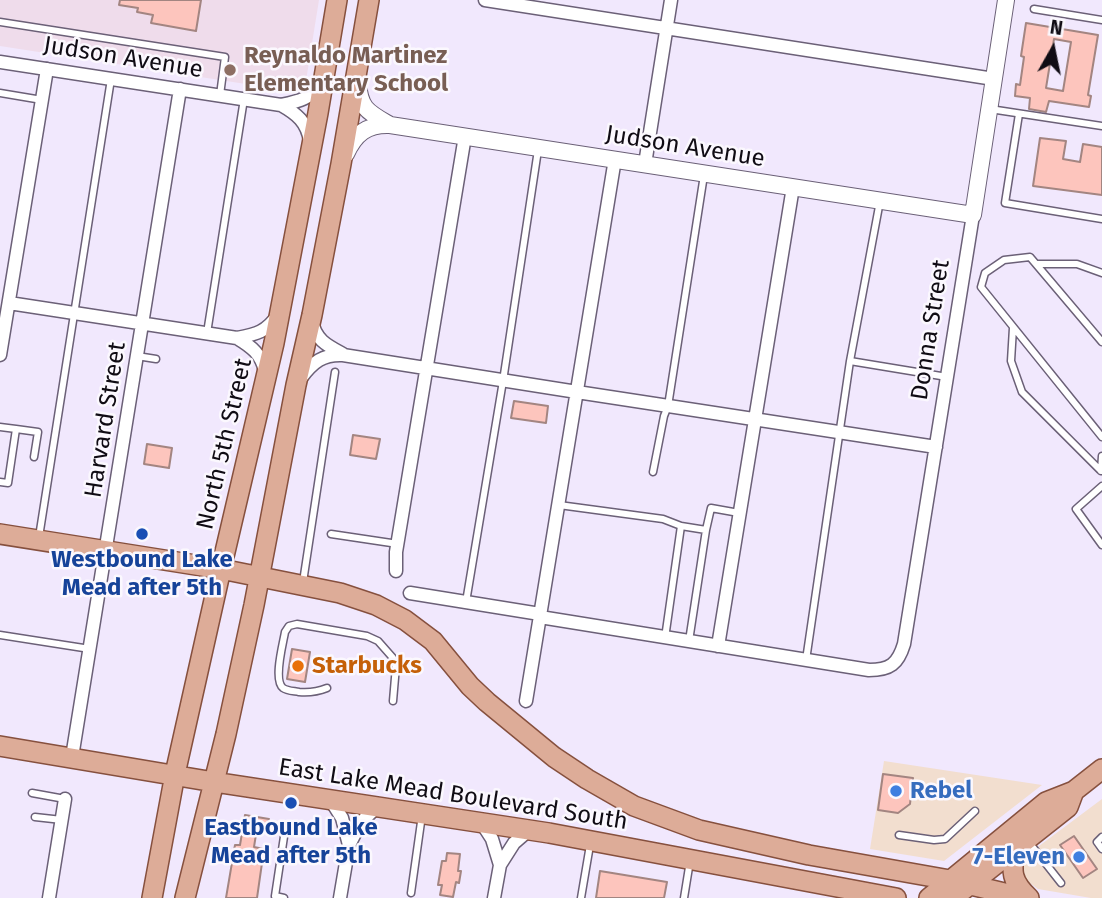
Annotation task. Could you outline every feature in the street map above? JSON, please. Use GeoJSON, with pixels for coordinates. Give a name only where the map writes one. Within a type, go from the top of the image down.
{"type":"FeatureCollection","features":[{"type":"Feature","properties":{"kind":"main road","name":"North 5th Street"},"geometry":{"type":"LineString","coordinates":[[152,898],[175,775],[280,312],[337,0]]}},
{"type":"Feature","properties":{"kind":"main road"},"geometry":{"type":"LineString","coordinates":[[185,898],[260,578],[341,164],[369,0]]}},
{"type":"Feature","properties":{"kind":"main road"},"geometry":{"type":"LineString","coordinates":[[0,534],[221,569],[340,593],[376,605],[405,620],[433,641],[470,686],[554,757],[634,806],[699,830],[952,889]]}},
{"type":"Feature","properties":{"kind":"main road","name":"East Lake Mead Boulevard South"},"geometry":{"type":"LineString","coordinates":[[0,746],[590,840],[825,891],[896,898]]}},
{"type":"Feature","properties":{"kind":"main road"},"geometry":{"type":"LineString","coordinates":[[952,889],[1046,802],[1074,791],[1102,770]]}},
{"type":"Feature","properties":{"kind":"main road"},"geometry":{"type":"LineString","coordinates":[[970,885],[1068,807],[1074,791]]}},
{"type":"Feature","properties":{"kind":"main road"},"geometry":{"type":"LineString","coordinates":[[1021,844],[1012,867],[1013,876],[1027,898]]}},
{"type":"Feature","properties":{"kind":"main road"},"geometry":{"type":"LineString","coordinates":[[929,898],[970,885],[1027,898]]}},
{"type":"Feature","properties":{"kind":"street"},"geometry":{"type":"LineString","coordinates":[[485,0],[993,79]]}},
{"type":"Feature","properties":{"kind":"street"},"geometry":{"type":"LineString","coordinates":[[645,164],[671,0]]}},
{"type":"Feature","properties":{"kind":"street","name":"Donna Street"},"geometry":{"type":"LineString","coordinates":[[806,660],[883,670],[893,665],[904,644],[1006,0]]}},
{"type":"Feature","properties":{"kind":"street","name":"Judson Avenue"},"geometry":{"type":"LineString","coordinates":[[0,62],[281,105],[308,97],[315,92],[324,78]]}},
{"type":"Feature","properties":{"kind":"street","name":"Judson Avenue"},"geometry":{"type":"LineString","coordinates":[[357,68],[362,105],[390,125]]}},
{"type":"Feature","properties":{"kind":"street"},"geometry":{"type":"LineString","coordinates":[[0,355],[47,69]]}},
{"type":"Feature","properties":{"kind":"street","name":"Harvard Street"},"geometry":{"type":"LineString","coordinates":[[72,757],[180,89]]}},
{"type":"Feature","properties":{"kind":"street"},"geometry":{"type":"LineString","coordinates":[[281,105],[295,113],[305,124],[311,151]]}},
{"type":"Feature","properties":{"kind":"street","name":"Judson Avenue"},"geometry":{"type":"LineString","coordinates":[[341,164],[359,133],[375,125],[390,125],[973,215]]}},
{"type":"Feature","properties":{"kind":"street"},"geometry":{"type":"LineString","coordinates":[[396,571],[398,544],[465,136]]}},
{"type":"Feature","properties":{"kind":"street"},"geometry":{"type":"LineString","coordinates":[[526,701],[615,159]]}},
{"type":"Feature","properties":{"kind":"street"},"geometry":{"type":"LineString","coordinates":[[718,646],[793,187]]}},
{"type":"Feature","properties":{"kind":"street"},"geometry":{"type":"LineString","coordinates":[[9,303],[237,338],[258,354],[263,362],[266,378]]}},
{"type":"Feature","properties":{"kind":"street"},"geometry":{"type":"LineString","coordinates":[[237,338],[264,330],[280,312]]}},
{"type":"Feature","properties":{"kind":"street"},"geometry":{"type":"LineString","coordinates":[[312,315],[314,330],[319,339],[343,355]]}},
{"type":"Feature","properties":{"kind":"street"},"geometry":{"type":"LineString","coordinates":[[296,385],[309,367],[318,360],[328,355],[343,355],[936,447]]}},
{"type":"Feature","properties":{"kind":"street"},"geometry":{"type":"LineString","coordinates":[[410,593],[806,660]]}},
{"type":"Feature","properties":{"kind":"street"},"geometry":{"type":"LineString","coordinates":[[49,898],[65,799]]}},
{"type":"Feature","properties":{"kind":"street"},"geometry":{"type":"LineString","coordinates":[[330,799],[342,818],[349,845]]}},
{"type":"Feature","properties":{"kind":"street"},"geometry":{"type":"LineString","coordinates":[[340,898],[349,845],[361,822],[378,806]]}},
{"type":"Feature","properties":{"kind":"street"},"geometry":{"type":"LineString","coordinates":[[481,822],[493,842],[500,865]]}},
{"type":"Feature","properties":{"kind":"street"},"geometry":{"type":"LineString","coordinates":[[494,898],[500,865],[514,843],[529,830]]}},
{"type":"Feature","properties":{"kind":"lane"},"geometry":{"type":"LineString","coordinates":[[1034,9],[1102,20]]}},
{"type":"Feature","properties":{"kind":"lane"},"geometry":{"type":"LineString","coordinates":[[0,22],[225,57],[220,95]]}},
{"type":"Feature","properties":{"kind":"lane"},"geometry":{"type":"LineString","coordinates":[[38,540],[111,79]]}},
{"type":"Feature","properties":{"kind":"lane"},"geometry":{"type":"LineString","coordinates":[[0,93],[42,100]]}},
{"type":"Feature","properties":{"kind":"lane"},"geometry":{"type":"LineString","coordinates":[[207,333],[244,99]]}},
{"type":"Feature","properties":{"kind":"lane"},"geometry":{"type":"LineString","coordinates":[[989,109],[1102,126]]}},
{"type":"Feature","properties":{"kind":"lane"},"geometry":{"type":"LineString","coordinates":[[1019,114],[1005,203],[1102,219]]}},
{"type":"Feature","properties":{"kind":"lane"},"geometry":{"type":"LineString","coordinates":[[466,602],[539,148]]}},
{"type":"Feature","properties":{"kind":"lane"},"geometry":{"type":"LineString","coordinates":[[653,472],[668,406],[704,173]]}},
{"type":"Feature","properties":{"kind":"lane"},"geometry":{"type":"LineString","coordinates":[[806,660],[850,361],[880,201]]}},
{"type":"Feature","properties":{"kind":"lane"},"geometry":{"type":"LineString","coordinates":[[1102,342],[1030,257],[1004,260],[985,273],[981,287],[1102,437]]}},
{"type":"Feature","properties":{"kind":"lane"},"geometry":{"type":"LineString","coordinates":[[1037,264],[1077,264],[1102,272]]}},
{"type":"Feature","properties":{"kind":"lane"},"geometry":{"type":"LineString","coordinates":[[1013,328],[1011,361],[1022,392],[1101,472]]}},
{"type":"Feature","properties":{"kind":"lane"},"geometry":{"type":"LineString","coordinates":[[137,356],[156,359]]}},
{"type":"Feature","properties":{"kind":"lane"},"geometry":{"type":"LineString","coordinates":[[850,361],[947,377]]}},
{"type":"Feature","properties":{"kind":"lane"},"geometry":{"type":"LineString","coordinates":[[302,587],[335,372]]}},
{"type":"Feature","properties":{"kind":"lane"},"geometry":{"type":"LineString","coordinates":[[0,426],[38,432],[34,457]]}},
{"type":"Feature","properties":{"kind":"lane"},"geometry":{"type":"LineString","coordinates":[[0,482],[8,483],[16,429]]}},
{"type":"Feature","properties":{"kind":"lane"},"geometry":{"type":"LineString","coordinates":[[1101,472],[1102,456]]}},
{"type":"Feature","properties":{"kind":"lane"},"geometry":{"type":"LineString","coordinates":[[1102,486],[1076,509],[1102,545]]}},
{"type":"Feature","properties":{"kind":"lane"},"geometry":{"type":"LineString","coordinates":[[558,505],[663,519],[681,526],[706,530]]}},
{"type":"Feature","properties":{"kind":"lane"},"geometry":{"type":"LineString","coordinates":[[689,641],[711,508],[740,513]]}},
{"type":"Feature","properties":{"kind":"lane"},"geometry":{"type":"LineString","coordinates":[[665,638],[681,526]]}},
{"type":"Feature","properties":{"kind":"lane"},"geometry":{"type":"LineString","coordinates":[[331,534],[398,544]]}},
{"type":"Feature","properties":{"kind":"lane"},"geometry":{"type":"LineString","coordinates":[[327,688],[306,692],[290,691],[281,687],[277,679],[285,632],[289,626],[296,624],[367,636],[378,641],[393,657],[396,666],[393,701]]}},
{"type":"Feature","properties":{"kind":"lane"},"geometry":{"type":"LineString","coordinates":[[0,635],[90,649]]}},
{"type":"Feature","properties":{"kind":"lane"},"geometry":{"type":"LineString","coordinates":[[32,793],[65,799]]}},
{"type":"Feature","properties":{"kind":"lane"},"geometry":{"type":"LineString","coordinates":[[899,835],[934,841],[946,839],[975,811]]}},
{"type":"Feature","properties":{"kind":"lane"},"geometry":{"type":"LineString","coordinates":[[411,893],[423,813]]}},
{"type":"Feature","properties":{"kind":"lane"},"geometry":{"type":"LineString","coordinates":[[34,817],[62,820]]}},
{"type":"Feature","properties":{"kind":"lane"},"geometry":{"type":"LineString","coordinates":[[284,898],[275,897],[285,830]]}},
{"type":"Feature","properties":{"kind":"lane"},"geometry":{"type":"LineString","coordinates":[[1102,837],[1097,842],[1102,849]]}},
{"type":"Feature","properties":{"kind":"lane"},"geometry":{"type":"LineString","coordinates":[[581,898],[590,840]]}},
{"type":"Feature","properties":{"kind":"lane"},"geometry":{"type":"LineString","coordinates":[[1021,844],[1061,883]]}},
{"type":"Feature","properties":{"kind":"lane"},"geometry":{"type":"LineString","coordinates":[[684,898],[691,860]]}},
{"type":"Feature","properties":{"kind":"shaded area","name":"Reynaldo Martinez Elementary School"},"geometry":{"type":"Polygon","coordinates":[[[0,0],[319,0],[304,93],[0,46],[0,0]]]}},
{"type":"Feature","properties":{"kind":"shaded area"},"geometry":{"type":"Polygon","coordinates":[[[884,761],[1042,785],[944,861],[870,849],[884,761]]]}},
{"type":"Feature","properties":{"kind":"shaded area"},"geometry":{"type":"Polygon","coordinates":[[[1102,799],[1102,898],[1038,889],[1026,880],[1022,871],[1027,855],[1102,799]]]}},
{"type":"Feature","properties":{"kind":"building"},"geometry":{"type":"Polygon","coordinates":[[[120,0],[201,0],[196,31],[151,23],[153,15],[137,12],[138,8],[119,5],[120,0]]]}},
{"type":"Feature","properties":{"kind":"building"},"geometry":{"type":"Polygon","coordinates":[[[1026,23],[1098,35],[1088,95],[1091,96],[1089,107],[1049,101],[1046,112],[1029,109],[1030,98],[1015,96],[1016,84],[1020,85],[1024,57],[1021,56],[1026,23]],[[1054,39],[1046,88],[1063,91],[1071,42],[1054,39]]]}},
{"type":"Feature","properties":{"kind":"building"},"geometry":{"type":"Polygon","coordinates":[[[1040,138],[1066,141],[1063,159],[1080,162],[1083,144],[1102,147],[1102,195],[1033,186],[1040,138]]]}},
{"type":"Feature","properties":{"kind":"building"},"geometry":{"type":"Polygon","coordinates":[[[514,401],[548,406],[546,423],[511,418],[514,401]]]}},
{"type":"Feature","properties":{"kind":"building"},"geometry":{"type":"Polygon","coordinates":[[[353,435],[380,439],[376,459],[350,455],[353,435]]]}},
{"type":"Feature","properties":{"kind":"building"},"geometry":{"type":"Polygon","coordinates":[[[147,444],[172,448],[169,468],[144,464],[147,444]]]}},
{"type":"Feature","properties":{"kind":"building","name":"Starbucks"},"geometry":{"type":"Polygon","coordinates":[[[292,649],[310,652],[305,682],[287,679],[292,649]]]}},
{"type":"Feature","properties":{"kind":"building","name":"Rebel"},"geometry":{"type":"Polygon","coordinates":[[[883,774],[913,778],[910,804],[898,813],[878,810],[883,774]]]}},
{"type":"Feature","properties":{"kind":"building"},"geometry":{"type":"Polygon","coordinates":[[[245,815],[269,819],[267,830],[257,828],[254,847],[264,849],[257,898],[226,898],[235,845],[240,845],[245,815]]]}},
{"type":"Feature","properties":{"kind":"building","name":"7-Eleven"},"geometry":{"type":"Polygon","coordinates":[[[1074,836],[1097,869],[1083,878],[1060,845],[1074,836]]]}},
{"type":"Feature","properties":{"kind":"building"},"geometry":{"type":"Polygon","coordinates":[[[447,853],[460,854],[458,871],[461,871],[453,897],[440,895],[442,885],[438,885],[442,861],[446,861],[447,853]]]}},
{"type":"Feature","properties":{"kind":"building"},"geometry":{"type":"Polygon","coordinates":[[[600,871],[667,882],[664,898],[596,898],[600,871]]]}},
{"type":"Feature","properties":{"kind":"place","name":"Reynaldo Martinez Elementary School"},"geometry":{"type":"Point","coordinates":[230,70]}},
{"type":"Feature","properties":{"kind":"place","name":"Westbound Lake Mead after 5th"},"geometry":{"type":"Point","coordinates":[142,534]}},
{"type":"Feature","properties":{"kind":"place","name":"Starbucks"},"geometry":{"type":"Point","coordinates":[298,666]}},
{"type":"Feature","properties":{"kind":"place","name":"Rebel"},"geometry":{"type":"Point","coordinates":[896,791]}},
{"type":"Feature","properties":{"kind":"place","name":"Eastbound Lake Mead after 5th"},"geometry":{"type":"Point","coordinates":[291,803]}},
{"type":"Feature","properties":{"kind":"place","name":"7-Eleven"},"geometry":{"type":"Point","coordinates":[1079,857]}}]}
